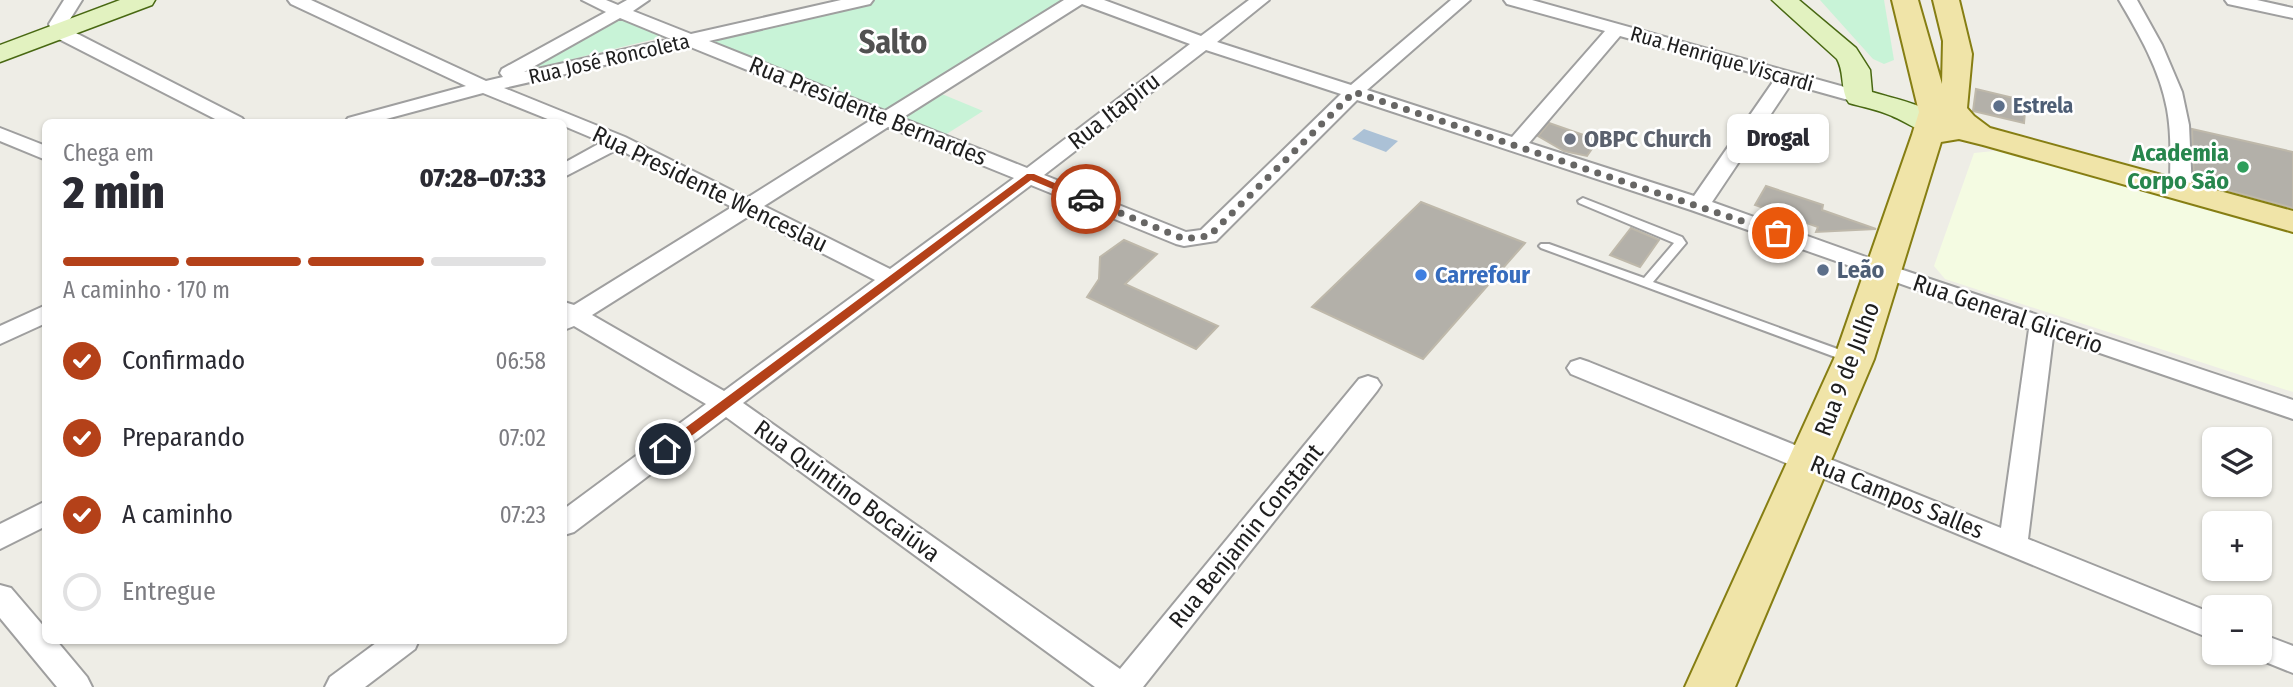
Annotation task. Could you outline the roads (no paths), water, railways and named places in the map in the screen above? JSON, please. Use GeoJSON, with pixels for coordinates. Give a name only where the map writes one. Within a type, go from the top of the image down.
{"type":"FeatureCollection","features":[{"type":"Feature","properties":{"kind":"main road"},"geometry":{"type":"LineString","coordinates":[[1905,0],[1929,118],[1959,130],[2293,222]]}},
{"type":"Feature","properties":{"kind":"main road"},"geometry":{"type":"LineString","coordinates":[[1927,0],[1933,6],[1941,45],[1959,64]]}},
{"type":"Feature","properties":{"kind":"main road","name":"Rua 9 de Julho"},"geometry":{"type":"LineString","coordinates":[[1721,683],[1854,359],[1929,118],[1959,77],[1954,22],[1946,0]]}},
{"type":"Feature","properties":{"kind":"street"},"geometry":{"type":"LineString","coordinates":[[59,32],[58,24],[73,0]]}},
{"type":"Feature","properties":{"kind":"street"},"geometry":{"type":"LineString","coordinates":[[0,54],[143,0]]}},
{"type":"Feature","properties":{"kind":"street","name":"Rua Presidente Wenceslau"},"geometry":{"type":"LineString","coordinates":[[297,0],[484,87],[563,119]]}},
{"type":"Feature","properties":{"kind":"street","name":"Rua Presidente Bernardes"},"geometry":{"type":"LineString","coordinates":[[591,0],[1184,239],[1209,236],[1354,92]]}},
{"type":"Feature","properties":{"kind":"street"},"geometry":{"type":"LineString","coordinates":[[425,119],[640,0]]}},
{"type":"Feature","properties":{"kind":"street","name":"Rua José Roncoleta"},"geometry":{"type":"LineString","coordinates":[[366,119],[484,87],[864,0]]}},
{"type":"Feature","properties":{"kind":"street"},"geometry":{"type":"LineString","coordinates":[[567,316],[1076,0]]}},
{"type":"Feature","properties":{"kind":"street","name":"Rua General Glicerio"},"geometry":{"type":"LineString","coordinates":[[1088,0],[1203,43],[1699,205],[2042,326],[2293,410]]}},
{"type":"Feature","properties":{"kind":"street","name":"Rua Itapiru"},"geometry":{"type":"LineString","coordinates":[[567,522],[1030,176],[1260,0]]}},
{"type":"Feature","properties":{"kind":"street"},"geometry":{"type":"LineString","coordinates":[[1354,92],[1461,0]]}},
{"type":"Feature","properties":{"kind":"street","name":"Rua Henrique Viscardi"},"geometry":{"type":"LineString","coordinates":[[1513,0],[1929,118]]}},
{"type":"Feature","properties":{"kind":"street"},"geometry":{"type":"LineString","coordinates":[[1784,0],[1847,54],[1857,69],[1858,97]]}},
{"type":"Feature","properties":{"kind":"street"},"geometry":{"type":"LineString","coordinates":[[2128,0],[2148,34],[2169,82],[2179,123],[2181,190]]}},
{"type":"Feature","properties":{"kind":"street"},"geometry":{"type":"LineString","coordinates":[[2234,0],[2293,13]]}},
{"type":"Feature","properties":{"kind":"street"},"geometry":{"type":"LineString","coordinates":[[1516,146],[1616,29]]}},
{"type":"Feature","properties":{"kind":"street"},"geometry":{"type":"LineString","coordinates":[[59,32],[229,119]]}},
{"type":"Feature","properties":{"kind":"street"},"geometry":{"type":"LineString","coordinates":[[1699,205],[1786,77]]}},
{"type":"Feature","properties":{"kind":"street","name":"Rua Presidente Wenceslau"},"geometry":{"type":"LineString","coordinates":[[567,120],[618,141],[891,279]]}},
{"type":"Feature","properties":{"kind":"street"},"geometry":{"type":"LineString","coordinates":[[0,134],[42,152]]}},
{"type":"Feature","properties":{"kind":"street"},"geometry":{"type":"LineString","coordinates":[[567,169],[618,141]]}},
{"type":"Feature","properties":{"kind":"street"},"geometry":{"type":"LineString","coordinates":[[0,336],[42,315]]}},
{"type":"Feature","properties":{"kind":"street","name":"Rua Quintino Bocaiúva"},"geometry":{"type":"LineString","coordinates":[[567,316],[726,404],[1122,687]]}},
{"type":"Feature","properties":{"kind":"street"},"geometry":{"type":"LineString","coordinates":[[2013,543],[2042,326]]}},
{"type":"Feature","properties":{"kind":"street","name":"Rua Campos Salles"},"geometry":{"type":"LineString","coordinates":[[1580,368],[2202,622]]}},
{"type":"Feature","properties":{"kind":"street","name":"Rua Benjamin Constant"},"geometry":{"type":"LineString","coordinates":[[1122,687],[1368,384]]}},
{"type":"Feature","properties":{"kind":"street"},"geometry":{"type":"LineString","coordinates":[[0,538],[42,514]]}},
{"type":"Feature","properties":{"kind":"street"},"geometry":{"type":"LineString","coordinates":[[0,597],[76,687]]}},
{"type":"Feature","properties":{"kind":"street"},"geometry":{"type":"LineString","coordinates":[[341,687],[399,644]]}},
{"type":"Feature","properties":{"kind":"street"},"geometry":{"type":"LineString","coordinates":[[2272,651],[2293,660]]}},
{"type":"Feature","properties":{"kind":"lane"},"geometry":{"type":"LineString","coordinates":[[1583,201],[1678,239],[1680,243],[1645,284]]}},
{"type":"Feature","properties":{"kind":"lane"},"geometry":{"type":"LineString","coordinates":[[1545,246],[1854,359]]}},
{"type":"Feature","properties":{"kind":"water"},"geometry":{"type":"Polygon","coordinates":[[[1364,129],[1398,141],[1386,152],[1352,139],[1364,129]]]}},
{"type":"Feature","properties":{"kind":"place","name":"Estrela"},"geometry":{"type":"Point","coordinates":[1999,106]}},
{"type":"Feature","properties":{"kind":"place","name":"OBPC Church"},"geometry":{"type":"Point","coordinates":[1570,139]}},
{"type":"Feature","properties":{"kind":"place","name":"Academia Corpo São"},"geometry":{"type":"Point","coordinates":[2243,167]}},
{"type":"Feature","properties":{"kind":"place","name":"Drogal"},"geometry":{"type":"Point","coordinates":[1778,233]}},
{"type":"Feature","properties":{"kind":"place","name":"Leão"},"geometry":{"type":"Point","coordinates":[1823,270]}},
{"type":"Feature","properties":{"kind":"place","name":"Carrefour"},"geometry":{"type":"Point","coordinates":[1421,275]}},
{"type":"Feature","properties":{"kind":"district","name":"Salto"},"geometry":{"type":"Point","coordinates":[893,42]}}]}
